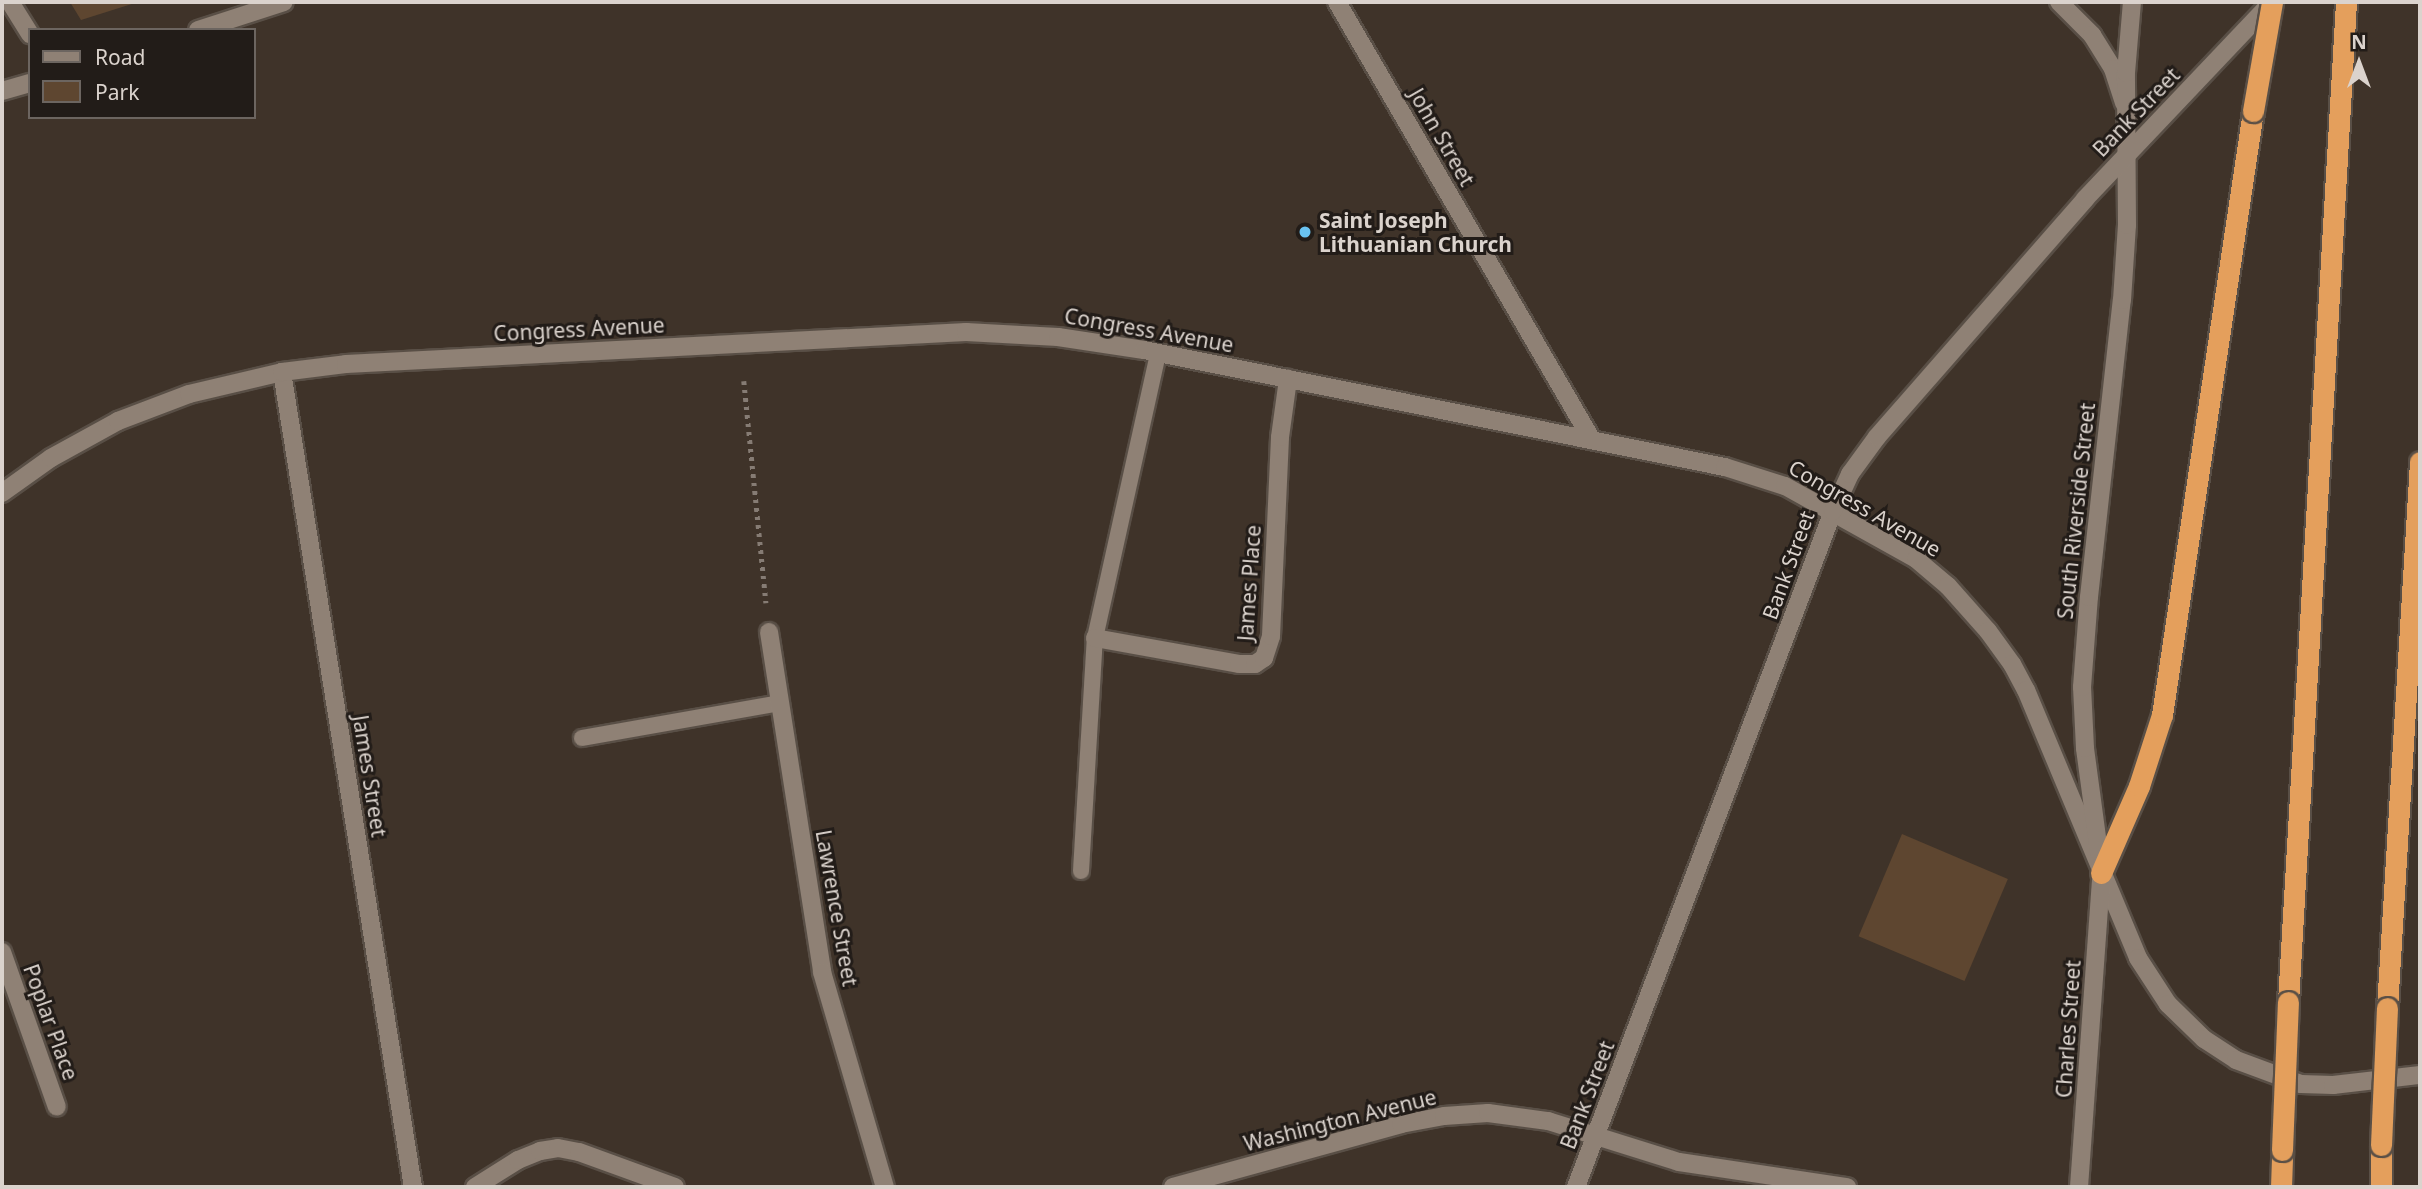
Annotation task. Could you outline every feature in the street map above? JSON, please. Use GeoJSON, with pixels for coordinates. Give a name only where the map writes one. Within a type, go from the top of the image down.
{"type":"FeatureCollection","features":[{"type":"Feature","properties":{"kind":"highway"},"geometry":{"type":"LineString","coordinates":[[2101,873],[2139,786],[2162,715],[2253,111],[2272,2]]}},
{"type":"Feature","properties":{"kind":"highway"},"geometry":{"type":"LineString","coordinates":[[2281,1187],[2288,1002],[2346,2]]}},
{"type":"Feature","properties":{"kind":"highway"},"geometry":{"type":"LineString","coordinates":[[2381,1187],[2386,1008],[2420,462]]}},
{"type":"Feature","properties":{"kind":"street"},"geometry":{"type":"LineString","coordinates":[[10,2],[28,31]]}},
{"type":"Feature","properties":{"kind":"street"},"geometry":{"type":"LineString","coordinates":[[204,28],[284,2]]}},
{"type":"Feature","properties":{"kind":"street","name":"John Street"},"geometry":{"type":"LineString","coordinates":[[1337,2],[1592,440]]}},
{"type":"Feature","properties":{"kind":"street"},"geometry":{"type":"LineString","coordinates":[[2059,2],[2092,35],[2113,69],[2126,109]]}},
{"type":"Feature","properties":{"kind":"street"},"geometry":{"type":"LineString","coordinates":[[2126,109],[2132,2]]}},
{"type":"Feature","properties":{"kind":"street","name":"Bank Street"},"geometry":{"type":"LineString","coordinates":[[1576,1187],[1833,511],[1850,474],[1877,437],[2128,152],[2272,2]]}},
{"type":"Feature","properties":{"kind":"street"},"geometry":{"type":"LineString","coordinates":[[2,91],[28,84]]}},
{"type":"Feature","properties":{"kind":"street","name":"South Riverside Street"},"geometry":{"type":"LineString","coordinates":[[2101,873],[2085,748],[2082,687],[2122,300],[2128,152],[2126,109]]}},
{"type":"Feature","properties":{"kind":"street","name":"Congress Avenue"},"geometry":{"type":"LineString","coordinates":[[2,492],[51,458],[118,421],[189,394],[282,372],[346,364],[966,332],[1058,337],[1158,352],[1761,477],[1833,511],[1931,571],[1992,635],[2026,690],[2101,873]]}},
{"type":"Feature","properties":{"kind":"street","name":"James Street"},"geometry":{"type":"LineString","coordinates":[[282,372],[413,1187]]}},
{"type":"Feature","properties":{"kind":"street","name":"James Place"},"geometry":{"type":"LineString","coordinates":[[1094,638],[1239,664],[1255,664],[1264,658],[1271,636],[1280,438],[1288,379]]}},
{"type":"Feature","properties":{"kind":"street","name":"Lawrence Street"},"geometry":{"type":"LineString","coordinates":[[769,632],[822,972],[885,1187]]}},
{"type":"Feature","properties":{"kind":"street"},"geometry":{"type":"LineString","coordinates":[[2101,873],[2121,922],[2152,983],[2181,1019],[2220,1051],[2267,1074],[2301,1084],[2333,1085],[2420,1076]]}},
{"type":"Feature","properties":{"kind":"street","name":"Charles Street"},"geometry":{"type":"LineString","coordinates":[[2079,1187],[2101,873]]}},
{"type":"Feature","properties":{"kind":"street","name":"Poplar Place"},"geometry":{"type":"LineString","coordinates":[[2,953],[57,1107]]}},
{"type":"Feature","properties":{"kind":"street","name":"Washington Avenue"},"geometry":{"type":"LineString","coordinates":[[1173,1187],[1401,1124],[1444,1116],[1519,1115],[1679,1162],[1847,1187]]}},
{"type":"Feature","properties":{"kind":"street"},"geometry":{"type":"LineString","coordinates":[[475,1187],[518,1160],[540,1151],[558,1148],[579,1152],[675,1187]]}},
{"type":"Feature","properties":{"kind":"lane"},"geometry":{"type":"LineString","coordinates":[[1081,871],[1094,638],[1158,352]]}},
{"type":"Feature","properties":{"kind":"lane"},"geometry":{"type":"LineString","coordinates":[[582,738],[780,704]]}},
{"type":"Feature","properties":{"kind":"path"},"geometry":{"type":"LineString","coordinates":[[744,381],[769,632]]}},
{"type":"Feature","properties":{"kind":"green space"},"geometry":{"type":"Polygon","coordinates":[[[70,2],[138,2],[81,20],[70,2]]]}},
{"type":"Feature","properties":{"kind":"green space"},"geometry":{"type":"Polygon","coordinates":[[[1902,834],[2008,879],[1964,981],[1859,936],[1902,834]]]}},
{"type":"Feature","properties":{"kind":"place","name":"Saint Joseph Lithuanian Church"},"geometry":{"type":"Point","coordinates":[1305,232]}}]}
